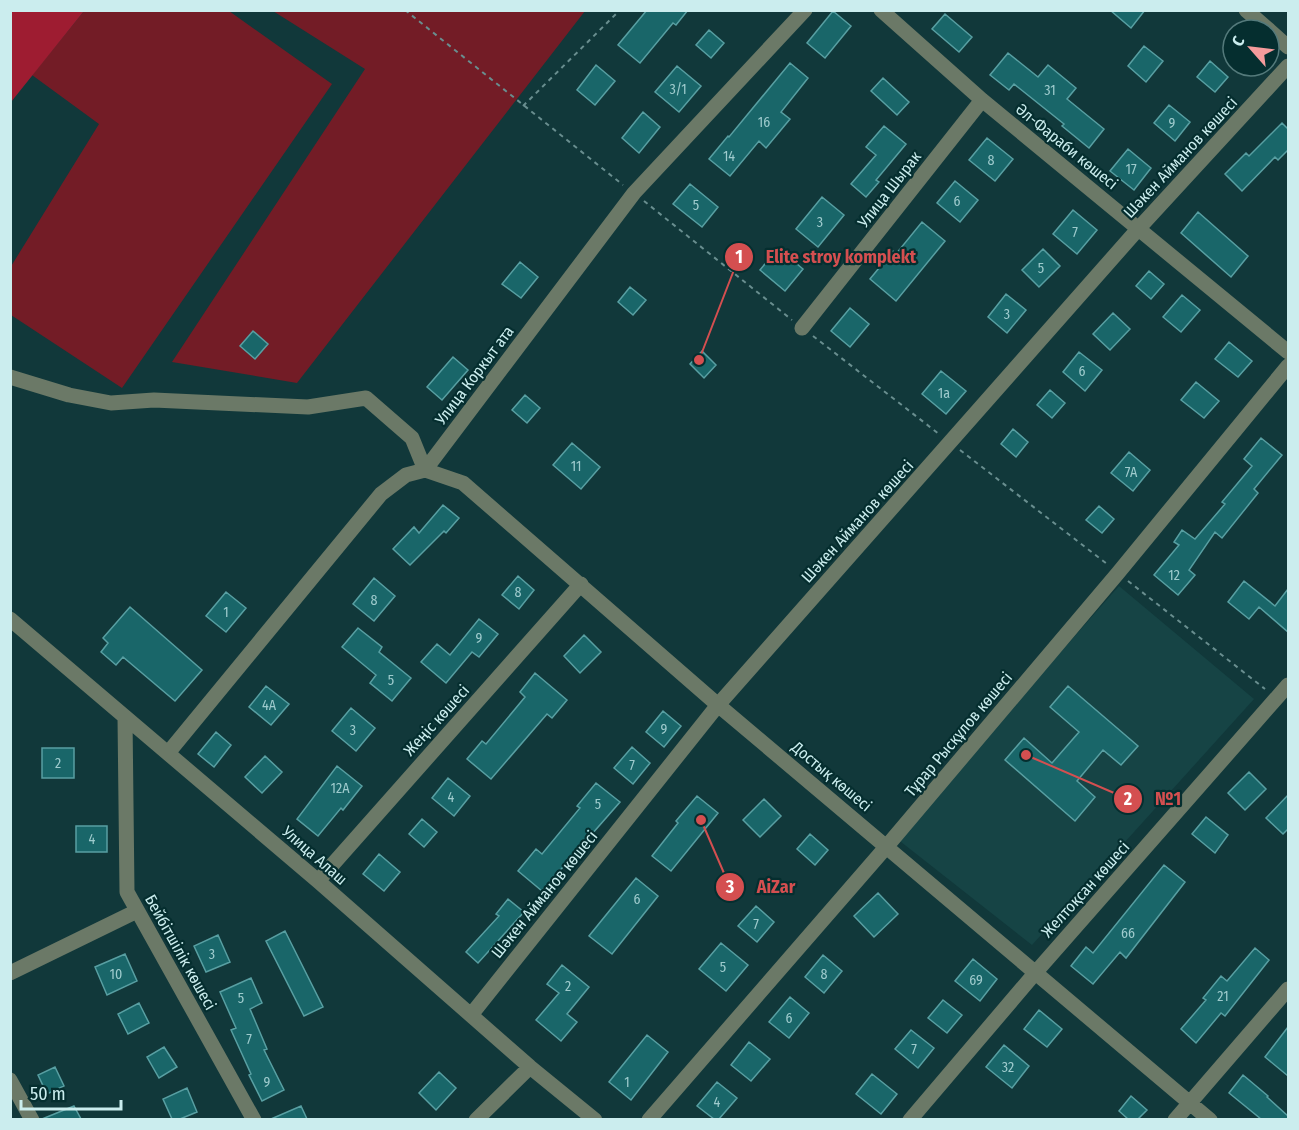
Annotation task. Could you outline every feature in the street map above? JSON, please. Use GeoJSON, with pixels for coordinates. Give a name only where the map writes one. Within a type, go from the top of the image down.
{"type":"FeatureCollection","features":[{"type":"Feature","properties":{"kind":"street","name":"Улица Коркыт ата"},"geometry":{"type":"LineString","coordinates":[[425,470],[634,193],[805,10]]}},
{"type":"Feature","properties":{"kind":"street","name":"Әл-Фараби көшесі"},"geometry":{"type":"LineString","coordinates":[[880,10],[982,100],[1288,352]]}},
{"type":"Feature","properties":{"kind":"street","name":"Шәкен Айманов көшесі"},"geometry":{"type":"LineString","coordinates":[[471,1015],[718,705],[1139,228],[1288,66]]}},
{"type":"Feature","properties":{"kind":"street","name":"Улица Шырак"},"geometry":{"type":"LineString","coordinates":[[802,328],[982,100]]}},
{"type":"Feature","properties":{"kind":"street","name":"Тұрар Рысқұлов көшесі"},"geometry":{"type":"LineString","coordinates":[[649,1119],[887,846],[1118,573],[1288,366]]}},
{"type":"Feature","properties":{"kind":"street"},"geometry":{"type":"LineString","coordinates":[[10,377],[69,395],[111,403],[154,400],[308,407],[366,398],[412,438],[425,470],[405,475],[381,494],[168,753]]}},
{"type":"Feature","properties":{"kind":"street","name":"Достық көшесі"},"geometry":{"type":"LineString","coordinates":[[425,470],[463,483],[718,705],[1210,1119]]}},
{"type":"Feature","properties":{"kind":"street","name":"Жеңіс көшесі"},"geometry":{"type":"LineString","coordinates":[[318,881],[581,584]]}},
{"type":"Feature","properties":{"kind":"street","name":"Улица Алаш"},"geometry":{"type":"LineString","coordinates":[[10,620],[318,881],[530,1067],[595,1119]]}},
{"type":"Feature","properties":{"kind":"street","name":"Желтоқсан көшесі"},"geometry":{"type":"LineString","coordinates":[[910,1119],[1288,685]]}},
{"type":"Feature","properties":{"kind":"street","name":"Бейбітшілік көшесі"},"geometry":{"type":"LineString","coordinates":[[125,717],[127,892],[254,1119]]}},
{"type":"Feature","properties":{"kind":"street"},"geometry":{"type":"LineString","coordinates":[[10,973],[136,911]]}},
{"type":"Feature","properties":{"kind":"street"},"geometry":{"type":"LineString","coordinates":[[1175,1119],[1288,989]]}},
{"type":"Feature","properties":{"kind":"street"},"geometry":{"type":"LineString","coordinates":[[476,1119],[530,1067]]}},
{"type":"Feature","properties":{"kind":"street"},"geometry":{"type":"LineString","coordinates":[[10,1080],[32,1119]]}},
{"type":"Feature","properties":{"kind":"path"},"geometry":{"type":"LineString","coordinates":[[405,10],[802,328],[1277,699]]}},
{"type":"Feature","properties":{"kind":"path"},"geometry":{"type":"LineString","coordinates":[[523,106],[620,10]]}},
{"type":"Feature","properties":{"kind":"shaded area"},"geometry":{"type":"Polygon","coordinates":[[[10,11],[84,11],[11,102],[10,11]]]}},
{"type":"Feature","properties":{"kind":"shaded area"},"geometry":{"type":"Polygon","coordinates":[[[84,11],[229,11],[332,84],[122,388],[11,315],[10,268],[99,124],[32,75],[84,11]]]}},
{"type":"Feature","properties":{"kind":"shaded area"},"geometry":{"type":"Polygon","coordinates":[[[273,11],[585,11],[297,383],[172,362],[365,69],[273,11]]]}},
{"type":"Feature","properties":{"kind":"shaded area"},"geometry":{"type":"Polygon","coordinates":[[[1119,586],[1254,699],[1032,945],[896,838],[1119,586]]]}},
{"type":"Feature","properties":{"kind":"building"},"geometry":{"type":"Polygon","coordinates":[[[647,10],[688,10],[676,25],[673,23],[640,63],[618,45],[647,10]]]}},
{"type":"Feature","properties":{"kind":"building"},"geometry":{"type":"Polygon","coordinates":[[[1110,10],[1145,10],[1131,28],[1110,10]]]}},
{"type":"Feature","properties":{"kind":"building"},"geometry":{"type":"Polygon","coordinates":[[[833,11],[851,26],[825,58],[807,43],[833,11]]]}},
{"type":"Feature","properties":{"kind":"building"},"geometry":{"type":"Polygon","coordinates":[[[945,14],[972,37],[959,52],[932,29],[945,14]]]}},
{"type":"Feature","properties":{"kind":"building"},"geometry":{"type":"Polygon","coordinates":[[[709,30],[724,43],[711,58],[696,45],[709,30]]]}},
{"type":"Feature","properties":{"kind":"building"},"geometry":{"type":"Polygon","coordinates":[[[1144,46],[1163,61],[1146,82],[1128,66],[1144,46]]]}},
{"type":"Feature","properties":{"kind":"building"},"geometry":{"type":"Polygon","coordinates":[[[1008,53],[1038,77],[1048,65],[1076,88],[1067,99],[1104,129],[1089,148],[1062,126],[1064,124],[1014,84],[1009,90],[990,75],[1008,53]]]}},
{"type":"Feature","properties":{"kind":"building"},"geometry":{"type":"Polygon","coordinates":[[[1210,61],[1221,71],[1221,78],[1227,78],[1215,92],[1197,77],[1210,61]]]}},
{"type":"Feature","properties":{"kind":"building"},"geometry":{"type":"Polygon","coordinates":[[[790,63],[808,78],[781,112],[790,119],[766,148],[759,141],[730,176],[709,159],[790,63]]]}},
{"type":"Feature","properties":{"kind":"building"},"geometry":{"type":"Polygon","coordinates":[[[596,65],[615,81],[595,105],[577,90],[596,65]]]}},
{"type":"Feature","properties":{"kind":"building"},"geometry":{"type":"Polygon","coordinates":[[[677,66],[701,86],[679,112],[655,92],[677,66]]]}},
{"type":"Feature","properties":{"kind":"building"},"geometry":{"type":"Polygon","coordinates":[[[883,78],[909,102],[897,115],[871,91],[883,78]]]}},
{"type":"Feature","properties":{"kind":"building"},"geometry":{"type":"Polygon","coordinates":[[[1169,105],[1190,122],[1175,141],[1154,123],[1169,105]]]}},
{"type":"Feature","properties":{"kind":"building"},"geometry":{"type":"Polygon","coordinates":[[[643,112],[660,127],[639,153],[622,138],[643,112]]]}},
{"type":"Feature","properties":{"kind":"building"},"geometry":{"type":"Polygon","coordinates":[[[1282,123],[1288,129],[1288,150],[1278,160],[1275,157],[1242,191],[1225,174],[1246,153],[1249,156],[1282,123]]]}},
{"type":"Feature","properties":{"kind":"building"},"geometry":{"type":"Polygon","coordinates":[[[884,126],[906,144],[876,180],[879,182],[866,197],[851,184],[876,155],[866,147],[884,126]]]}},
{"type":"Feature","properties":{"kind":"building"},"geometry":{"type":"Polygon","coordinates":[[[987,138],[1013,159],[995,181],[969,160],[987,138]]]}},
{"type":"Feature","properties":{"kind":"building"},"geometry":{"type":"Polygon","coordinates":[[[1128,149],[1151,168],[1134,190],[1110,171],[1128,149]]]}},
{"type":"Feature","properties":{"kind":"building"},"geometry":{"type":"Polygon","coordinates":[[[955,181],[978,200],[960,222],[937,203],[955,181]]]}},
{"type":"Feature","properties":{"kind":"building"},"geometry":{"type":"Polygon","coordinates":[[[690,184],[718,207],[702,227],[673,204],[690,184]]]}},
{"type":"Feature","properties":{"kind":"building"},"geometry":{"type":"Polygon","coordinates":[[[822,197],[844,215],[818,247],[796,229],[822,197]]]}},
{"type":"Feature","properties":{"kind":"building"},"geometry":{"type":"Polygon","coordinates":[[[1073,210],[1097,230],[1077,254],[1053,234],[1073,210]]]}},
{"type":"Feature","properties":{"kind":"building"},"geometry":{"type":"Polygon","coordinates":[[[1198,212],[1248,256],[1231,277],[1181,233],[1198,212]]]}},
{"type":"Feature","properties":{"kind":"building"},"geometry":{"type":"Polygon","coordinates":[[[922,222],[945,241],[896,301],[870,279],[893,251],[896,254],[922,222]]]}},
{"type":"Feature","properties":{"kind":"building"},"geometry":{"type":"Polygon","coordinates":[[[778,248],[803,269],[785,291],[760,270],[778,248]]]}},
{"type":"Feature","properties":{"kind":"building"},"geometry":{"type":"Polygon","coordinates":[[[1043,249],[1060,266],[1039,287],[1022,270],[1043,249]]]}},
{"type":"Feature","properties":{"kind":"building"},"geometry":{"type":"Polygon","coordinates":[[[520,262],[538,277],[521,298],[502,284],[520,262]]]}},
{"type":"Feature","properties":{"kind":"building"},"geometry":{"type":"Polygon","coordinates":[[[1149,271],[1164,284],[1151,299],[1136,286],[1149,271]]]}},
{"type":"Feature","properties":{"kind":"building"},"geometry":{"type":"Polygon","coordinates":[[[630,287],[646,300],[633,315],[618,302],[630,287]]]}},
{"type":"Feature","properties":{"kind":"building"},"geometry":{"type":"Polygon","coordinates":[[[1006,294],[1026,310],[1007,333],[988,317],[1006,294]]]}},
{"type":"Feature","properties":{"kind":"building"},"geometry":{"type":"Polygon","coordinates":[[[1182,295],[1200,310],[1181,332],[1163,317],[1182,295]]]}},
{"type":"Feature","properties":{"kind":"building"},"geometry":{"type":"Polygon","coordinates":[[[850,308],[869,324],[850,347],[831,331],[850,308]]]}},
{"type":"Feature","properties":{"kind":"building"},"geometry":{"type":"Polygon","coordinates":[[[1113,313],[1130,329],[1110,350],[1093,334],[1113,313]]]}},
{"type":"Feature","properties":{"kind":"building"},"geometry":{"type":"Polygon","coordinates":[[[253,331],[268,344],[255,359],[240,346],[253,331]]]}},
{"type":"Feature","properties":{"kind":"building"},"geometry":{"type":"Polygon","coordinates":[[[1229,342],[1252,361],[1238,377],[1215,359],[1229,342]]]}},
{"type":"Feature","properties":{"kind":"building"},"geometry":{"type":"Polygon","coordinates":[[[702,351],[716,365],[704,378],[690,364],[702,351]]]}},
{"type":"Feature","properties":{"kind":"building"},"geometry":{"type":"Polygon","coordinates":[[[1079,352],[1102,370],[1085,391],[1063,372],[1079,352]]]}},
{"type":"Feature","properties":{"kind":"building"},"geometry":{"type":"Polygon","coordinates":[[[453,357],[468,370],[442,400],[427,387],[453,357]]]}},
{"type":"Feature","properties":{"kind":"building"},"geometry":{"type":"Polygon","coordinates":[[[941,371],[966,391],[946,414],[922,394],[941,371]]]}},
{"type":"Feature","properties":{"kind":"building"},"geometry":{"type":"Polygon","coordinates":[[[1196,382],[1219,401],[1204,418],[1181,400],[1196,382]]]}},
{"type":"Feature","properties":{"kind":"building"},"geometry":{"type":"Polygon","coordinates":[[[1050,390],[1065,403],[1052,418],[1037,405],[1050,390]]]}},
{"type":"Feature","properties":{"kind":"building"},"geometry":{"type":"Polygon","coordinates":[[[525,395],[540,408],[527,423],[512,410],[525,395]]]}},
{"type":"Feature","properties":{"kind":"building"},"geometry":{"type":"Polygon","coordinates":[[[1013,429],[1028,442],[1016,457],[1001,444],[1013,429]]]}},
{"type":"Feature","properties":{"kind":"building"},"geometry":{"type":"Polygon","coordinates":[[[1261,438],[1282,455],[1254,489],[1258,493],[1222,538],[1215,532],[1189,570],[1195,575],[1178,595],[1154,575],[1179,545],[1174,542],[1182,530],[1195,539],[1225,504],[1222,502],[1252,466],[1244,459],[1261,438]]]}},
{"type":"Feature","properties":{"kind":"building"},"geometry":{"type":"Polygon","coordinates":[[[572,443],[600,467],[581,489],[553,465],[572,443]]]}},
{"type":"Feature","properties":{"kind":"building"},"geometry":{"type":"Polygon","coordinates":[[[1129,452],[1150,470],[1133,491],[1111,473],[1129,452]]]}},
{"type":"Feature","properties":{"kind":"building"},"geometry":{"type":"Polygon","coordinates":[[[443,505],[459,518],[446,533],[444,531],[410,565],[393,549],[414,527],[419,533],[443,505]]]}},
{"type":"Feature","properties":{"kind":"building"},"geometry":{"type":"Polygon","coordinates":[[[1099,506],[1114,519],[1102,533],[1086,520],[1099,506]]]}},
{"type":"Feature","properties":{"kind":"building"},"geometry":{"type":"Polygon","coordinates":[[[518,576],[534,590],[519,609],[502,595],[518,576]]]}},
{"type":"Feature","properties":{"kind":"building"},"geometry":{"type":"Polygon","coordinates":[[[374,578],[395,596],[374,621],[353,604],[374,578]]]}},
{"type":"Feature","properties":{"kind":"building"},"geometry":{"type":"Polygon","coordinates":[[[1244,581],[1275,606],[1288,589],[1288,632],[1259,607],[1249,619],[1228,602],[1244,581]]]}},
{"type":"Feature","properties":{"kind":"building"},"geometry":{"type":"Polygon","coordinates":[[[226,592],[246,608],[226,632],[206,616],[226,592]]]}},
{"type":"Feature","properties":{"kind":"building"},"geometry":{"type":"Polygon","coordinates":[[[130,607],[202,670],[175,701],[123,657],[116,665],[101,652],[108,643],[103,638],[130,607]]]}},
{"type":"Feature","properties":{"kind":"building"},"geometry":{"type":"Polygon","coordinates":[[[479,619],[498,634],[479,657],[472,652],[446,683],[421,662],[437,644],[450,655],[479,619]]]}},
{"type":"Feature","properties":{"kind":"building"},"geometry":{"type":"Polygon","coordinates":[[[358,628],[382,647],[379,652],[411,678],[392,701],[370,683],[376,675],[342,647],[358,628]]]}},
{"type":"Feature","properties":{"kind":"building"},"geometry":{"type":"Polygon","coordinates":[[[584,635],[601,652],[580,673],[564,656],[584,635]]]}},
{"type":"Feature","properties":{"kind":"building"},"geometry":{"type":"Polygon","coordinates":[[[535,673],[567,700],[552,718],[547,714],[491,779],[467,759],[482,741],[486,744],[525,697],[520,692],[535,673]]]}},
{"type":"Feature","properties":{"kind":"building"},"geometry":{"type":"Polygon","coordinates":[[[266,686],[289,704],[271,725],[249,707],[266,686]]]}},
{"type":"Feature","properties":{"kind":"building"},"geometry":{"type":"Polygon","coordinates":[[[1068,686],[1138,746],[1121,765],[1103,750],[1077,781],[1095,797],[1075,821],[1005,760],[1024,738],[1052,763],[1079,732],[1050,707],[1068,686]]]}},
{"type":"Feature","properties":{"kind":"building"},"geometry":{"type":"Polygon","coordinates":[[[351,708],[375,728],[356,751],[332,731],[351,708]]]}},
{"type":"Feature","properties":{"kind":"building"},"geometry":{"type":"Polygon","coordinates":[[[663,711],[681,726],[664,747],[646,732],[663,711]]]}},
{"type":"Feature","properties":{"kind":"building"},"geometry":{"type":"Polygon","coordinates":[[[216,732],[231,745],[214,767],[198,754],[216,732]]]}},
{"type":"Feature","properties":{"kind":"building"},"geometry":{"type":"Polygon","coordinates":[[[632,747],[650,763],[633,784],[614,768],[632,747]]]}},
{"type":"Feature","properties":{"kind":"building"},"geometry":{"type":"Polygon","coordinates":[[[42,748],[74,748],[74,778],[42,778],[42,748]]]}},
{"type":"Feature","properties":{"kind":"building"},"geometry":{"type":"Polygon","coordinates":[[[265,756],[282,772],[262,793],[245,777],[265,756]]]}},
{"type":"Feature","properties":{"kind":"building"},"geometry":{"type":"Polygon","coordinates":[[[337,766],[362,786],[318,836],[297,819],[337,766]]]}},
{"type":"Feature","properties":{"kind":"building"},"geometry":{"type":"Polygon","coordinates":[[[1249,772],[1266,789],[1245,810],[1228,793],[1249,772]]]}},
{"type":"Feature","properties":{"kind":"building"},"geometry":{"type":"Polygon","coordinates":[[[448,778],[470,796],[454,816],[432,798],[448,778]]]}},
{"type":"Feature","properties":{"kind":"building"},"geometry":{"type":"Polygon","coordinates":[[[596,783],[620,802],[542,891],[518,871],[536,849],[542,854],[580,808],[577,806],[596,783]]]}},
{"type":"Feature","properties":{"kind":"building"},"geometry":{"type":"Polygon","coordinates":[[[1288,795],[1288,829],[1283,834],[1266,818],[1288,795]]]}},
{"type":"Feature","properties":{"kind":"building"},"geometry":{"type":"Polygon","coordinates":[[[697,796],[718,813],[671,871],[652,856],[678,823],[676,821],[697,796]]]}},
{"type":"Feature","properties":{"kind":"building"},"geometry":{"type":"Polygon","coordinates":[[[764,799],[781,816],[760,837],[743,820],[764,799]]]}},
{"type":"Feature","properties":{"kind":"building"},"geometry":{"type":"Polygon","coordinates":[[[1206,817],[1228,835],[1215,853],[1192,834],[1206,817]]]}},
{"type":"Feature","properties":{"kind":"building"},"geometry":{"type":"Polygon","coordinates":[[[422,819],[437,832],[424,847],[409,834],[422,819]]]}},
{"type":"Feature","properties":{"kind":"building"},"geometry":{"type":"Polygon","coordinates":[[[76,826],[107,826],[107,852],[76,852],[76,826]]]}},
{"type":"Feature","properties":{"kind":"building"},"geometry":{"type":"Polygon","coordinates":[[[810,834],[828,850],[815,865],[797,849],[810,834]]]}},
{"type":"Feature","properties":{"kind":"building"},"geometry":{"type":"Polygon","coordinates":[[[379,854],[400,872],[384,891],[363,874],[379,854]]]}},
{"type":"Feature","properties":{"kind":"building"},"geometry":{"type":"Polygon","coordinates":[[[1164,865],[1185,882],[1126,958],[1120,952],[1093,984],[1071,966],[1086,947],[1093,953],[1164,865]]]}},
{"type":"Feature","properties":{"kind":"building"},"geometry":{"type":"Polygon","coordinates":[[[636,878],[658,896],[612,954],[589,936],[636,878]]]}},
{"type":"Feature","properties":{"kind":"building"},"geometry":{"type":"Polygon","coordinates":[[[878,893],[898,914],[874,937],[854,916],[878,893]]]}},
{"type":"Feature","properties":{"kind":"building"},"geometry":{"type":"Polygon","coordinates":[[[508,899],[524,912],[478,963],[466,952],[499,916],[496,914],[508,899]]]}},
{"type":"Feature","properties":{"kind":"building"},"geometry":{"type":"Polygon","coordinates":[[[756,906],[774,922],[757,942],[738,926],[756,906]]]}},
{"type":"Feature","properties":{"kind":"building"},"geometry":{"type":"Polygon","coordinates":[[[285,931],[323,1007],[304,1016],[266,941],[285,931]]]}},
{"type":"Feature","properties":{"kind":"building"},"geometry":{"type":"Polygon","coordinates":[[[218,935],[230,962],[206,972],[194,946],[218,935]]]}},
{"type":"Feature","properties":{"kind":"building"},"geometry":{"type":"Polygon","coordinates":[[[721,943],[748,965],[726,991],[699,969],[721,943]]]}},
{"type":"Feature","properties":{"kind":"building"},"geometry":{"type":"Polygon","coordinates":[[[1255,948],[1269,960],[1225,1016],[1221,1013],[1196,1043],[1181,1029],[1206,1000],[1203,998],[1221,976],[1227,981],[1255,948]]]}},
{"type":"Feature","properties":{"kind":"building"},"geometry":{"type":"Polygon","coordinates":[[[125,954],[137,981],[107,995],[95,967],[125,954]]]}},
{"type":"Feature","properties":{"kind":"building"},"geometry":{"type":"Polygon","coordinates":[[[823,955],[842,971],[824,993],[805,977],[823,955]]]}},
{"type":"Feature","properties":{"kind":"building"},"geometry":{"type":"Polygon","coordinates":[[[973,959],[997,979],[980,1001],[955,981],[973,959]]]}},
{"type":"Feature","properties":{"kind":"building"},"geometry":{"type":"Polygon","coordinates":[[[562,965],[589,987],[567,1014],[577,1022],[561,1041],[536,1020],[559,993],[547,984],[562,965]]]}},
{"type":"Feature","properties":{"kind":"building"},"geometry":{"type":"Polygon","coordinates":[[[251,978],[262,1003],[250,1009],[267,1049],[264,1050],[284,1090],[262,1101],[231,1030],[236,1028],[220,992],[251,978]]]}},
{"type":"Feature","properties":{"kind":"building"},"geometry":{"type":"Polygon","coordinates":[[[790,997],[809,1013],[789,1038],[769,1022],[790,997]]]}},
{"type":"Feature","properties":{"kind":"building"},"geometry":{"type":"Polygon","coordinates":[[[943,1000],[962,1015],[947,1033],[928,1018],[943,1000]]]}},
{"type":"Feature","properties":{"kind":"building"},"geometry":{"type":"Polygon","coordinates":[[[139,1003],[149,1023],[128,1034],[118,1014],[139,1003]]]}},
{"type":"Feature","properties":{"kind":"building"},"geometry":{"type":"Polygon","coordinates":[[[1039,1010],[1062,1029],[1047,1047],[1024,1029],[1039,1010]]]}},
{"type":"Feature","properties":{"kind":"building"},"geometry":{"type":"Polygon","coordinates":[[[1288,1027],[1288,1076],[1265,1057],[1288,1027]]]}},
{"type":"Feature","properties":{"kind":"building"},"geometry":{"type":"Polygon","coordinates":[[[911,1030],[934,1048],[918,1068],[895,1049],[911,1030]]]}},
{"type":"Feature","properties":{"kind":"building"},"geometry":{"type":"Polygon","coordinates":[[[647,1035],[668,1052],[631,1100],[609,1082],[647,1035]]]}},
{"type":"Feature","properties":{"kind":"building"},"geometry":{"type":"Polygon","coordinates":[[[749,1042],[770,1059],[751,1081],[731,1065],[749,1042]]]}},
{"type":"Feature","properties":{"kind":"building"},"geometry":{"type":"Polygon","coordinates":[[[1004,1045],[1029,1066],[1012,1088],[986,1067],[1004,1045]]]}},
{"type":"Feature","properties":{"kind":"building"},"geometry":{"type":"Polygon","coordinates":[[[164,1047],[177,1067],[159,1078],[147,1057],[164,1047]]]}},
{"type":"Feature","properties":{"kind":"building"},"geometry":{"type":"Polygon","coordinates":[[[55,1067],[64,1086],[47,1094],[38,1075],[55,1067]]]}},
{"type":"Feature","properties":{"kind":"building"},"geometry":{"type":"Polygon","coordinates":[[[439,1072],[456,1088],[436,1110],[419,1093],[439,1072]]]}},
{"type":"Feature","properties":{"kind":"building"},"geometry":{"type":"Polygon","coordinates":[[[872,1074],[897,1094],[881,1114],[856,1094],[872,1074]]]}},
{"type":"Feature","properties":{"kind":"building"},"geometry":{"type":"Polygon","coordinates":[[[1243,1075],[1268,1096],[1288,1116],[1288,1119],[1261,1119],[1229,1093],[1243,1075]]]}},
{"type":"Feature","properties":{"kind":"building"},"geometry":{"type":"Polygon","coordinates":[[[717,1082],[737,1098],[719,1119],[714,1119],[697,1106],[717,1082]]]}},
{"type":"Feature","properties":{"kind":"building"},"geometry":{"type":"Polygon","coordinates":[[[187,1088],[197,1112],[180,1119],[172,1119],[163,1099],[187,1088]]]}},
{"type":"Feature","properties":{"kind":"building"},"geometry":{"type":"Polygon","coordinates":[[[1131,1096],[1147,1110],[1138,1119],[1128,1119],[1119,1111],[1131,1096]]]}},
{"type":"Feature","properties":{"kind":"building"},"geometry":{"type":"Polygon","coordinates":[[[74,1106],[81,1119],[42,1119],[74,1106]]]}},
{"type":"Feature","properties":{"kind":"building"},"geometry":{"type":"Polygon","coordinates":[[[301,1106],[307,1119],[271,1119],[301,1106]]]}},
{"type":"Feature","properties":{"kind":"place","name":"Elite stroy komplekt"},"geometry":{"type":"Point","coordinates":[699,360]}},
{"type":"Feature","properties":{"kind":"place","name":"№1"},"geometry":{"type":"Point","coordinates":[1026,755]}},
{"type":"Feature","properties":{"kind":"place","name":"AiZar"},"geometry":{"type":"Point","coordinates":[701,820]}}]}
